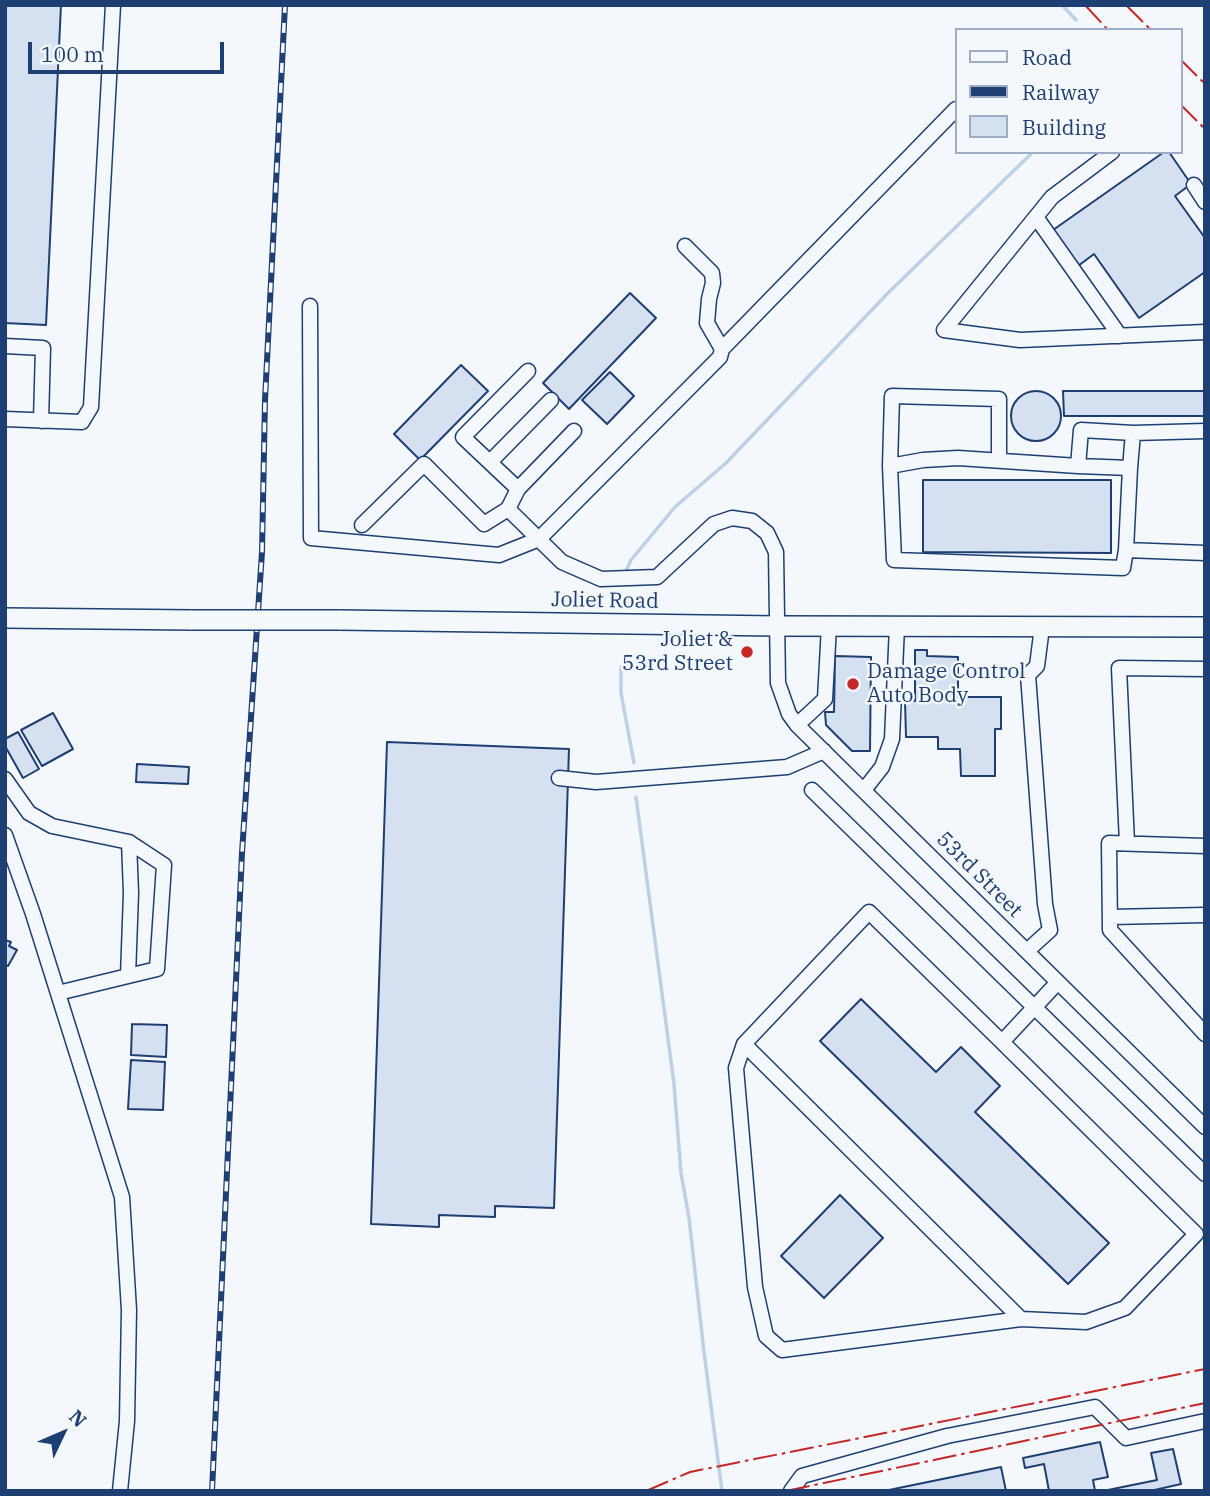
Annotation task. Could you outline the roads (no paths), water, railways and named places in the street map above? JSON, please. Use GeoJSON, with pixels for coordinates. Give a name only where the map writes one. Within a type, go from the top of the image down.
{"type":"FeatureCollection","features":[{"type":"Feature","properties":{"kind":"main road","name":"Joliet Road"},"geometry":{"type":"LineString","coordinates":[[5,618],[777,626],[1205,626]]}},
{"type":"Feature","properties":{"kind":"street"},"geometry":{"type":"LineString","coordinates":[[5,419],[82,422],[91,407],[113,5]]}},
{"type":"Feature","properties":{"kind":"street"},"geometry":{"type":"LineString","coordinates":[[310,306],[311,538],[499,555],[539,540],[720,357],[722,349],[954,110]]}},
{"type":"Feature","properties":{"kind":"street"},"geometry":{"type":"LineString","coordinates":[[1109,154],[1052,197],[944,330],[1020,340],[1205,332]]}},
{"type":"Feature","properties":{"kind":"street"},"geometry":{"type":"LineString","coordinates":[[1194,186],[1205,202]]}},
{"type":"Feature","properties":{"kind":"street"},"geometry":{"type":"LineString","coordinates":[[1036,217],[1119,336]]}},
{"type":"Feature","properties":{"kind":"street"},"geometry":{"type":"LineString","coordinates":[[684,246],[712,273],[707,323],[722,349]]}},
{"type":"Feature","properties":{"kind":"street"},"geometry":{"type":"LineString","coordinates":[[5,346],[43,348],[41,421]]}},
{"type":"Feature","properties":{"kind":"street"},"geometry":{"type":"LineString","coordinates":[[518,489],[463,437],[528,371]]}},
{"type":"Feature","properties":{"kind":"street"},"geometry":{"type":"LineString","coordinates":[[999,459],[999,399],[892,396],[890,466],[894,561],[1123,568],[1133,433]]}},
{"type":"Feature","properties":{"kind":"street"},"geometry":{"type":"LineString","coordinates":[[490,462],[551,400]]}},
{"type":"Feature","properties":{"kind":"street"},"geometry":{"type":"LineString","coordinates":[[1078,466],[1080,430],[1133,433],[1205,431]]}},
{"type":"Feature","properties":{"kind":"street"},"geometry":{"type":"LineString","coordinates":[[362,525],[424,464],[484,524],[508,509],[518,489],[574,431]]}},
{"type":"Feature","properties":{"kind":"street"},"geometry":{"type":"LineString","coordinates":[[890,466],[923,460],[999,459],[1130,468]]}},
{"type":"Feature","properties":{"kind":"street"},"geometry":{"type":"LineString","coordinates":[[508,509],[539,540]]}},
{"type":"Feature","properties":{"kind":"street","name":"53rd Street"},"geometry":{"type":"LineString","coordinates":[[539,540],[562,562],[601,579],[657,577],[714,524],[732,518],[752,521],[766,533],[776,552],[778,682],[789,714],[797,726],[1205,1127]]}},
{"type":"Feature","properties":{"kind":"street"},"geometry":{"type":"LineString","coordinates":[[1126,550],[1205,553]]}},
{"type":"Feature","properties":{"kind":"street"},"geometry":{"type":"LineString","coordinates":[[797,726],[825,699],[829,626]]}},
{"type":"Feature","properties":{"kind":"street"},"geometry":{"type":"LineString","coordinates":[[864,790],[882,767],[892,739],[897,626]]}},
{"type":"Feature","properties":{"kind":"street"},"geometry":{"type":"LineString","coordinates":[[1027,951],[1050,930],[1045,904],[1028,675],[1037,666],[1042,627]]}},
{"type":"Feature","properties":{"kind":"street"},"geometry":{"type":"LineString","coordinates":[[1127,843],[1119,667],[1205,668]]}},
{"type":"Feature","properties":{"kind":"street"},"geometry":{"type":"LineString","coordinates":[[559,778],[596,782],[787,767],[824,751]]}},
{"type":"Feature","properties":{"kind":"street"},"geometry":{"type":"LineString","coordinates":[[5,779],[29,813],[52,826],[129,842],[164,865],[156,969],[58,993]]}},
{"type":"Feature","properties":{"kind":"street"},"geometry":{"type":"LineString","coordinates":[[812,790],[1205,1174]]}},
{"type":"Feature","properties":{"kind":"street"},"geometry":{"type":"LineString","coordinates":[[5,835],[122,1197],[129,1310],[127,1421],[120,1491]]}},
{"type":"Feature","properties":{"kind":"street"},"geometry":{"type":"LineString","coordinates":[[128,976],[131,893],[129,842]]}},
{"type":"Feature","properties":{"kind":"street"},"geometry":{"type":"LineString","coordinates":[[1204,1032],[1110,930],[1109,843],[1205,846]]}},
{"type":"Feature","properties":{"kind":"street"},"geometry":{"type":"LineString","coordinates":[[869,912],[1002,1042],[1196,1234],[1125,1308],[1086,1322],[1021,1319],[782,1350],[766,1336],[755,1287],[736,1068],[744,1044],[869,912]]}},
{"type":"Feature","properties":{"kind":"street"},"geometry":{"type":"LineString","coordinates":[[1110,917],[1205,915]]}},
{"type":"Feature","properties":{"kind":"street"},"geometry":{"type":"LineString","coordinates":[[1002,1042],[1058,982]]}},
{"type":"Feature","properties":{"kind":"street"},"geometry":{"type":"LineString","coordinates":[[744,1044],[1021,1319]]}},
{"type":"Feature","properties":{"kind":"street"},"geometry":{"type":"LineString","coordinates":[[791,1491],[802,1476],[815,1472],[947,1436],[1095,1407],[1126,1438],[1205,1421]]}},
{"type":"Feature","properties":{"kind":"waterway"},"geometry":{"type":"LineString","coordinates":[[1062,5],[1076,20]]}},
{"type":"Feature","properties":{"kind":"waterway"},"geometry":{"type":"LineString","coordinates":[[626,571],[631,560],[675,507],[726,463],[888,293],[1031,154]]}},
{"type":"Feature","properties":{"kind":"waterway"},"geometry":{"type":"LineString","coordinates":[[621,667],[621,693],[634,763]]}},
{"type":"Feature","properties":{"kind":"waterway"},"geometry":{"type":"LineString","coordinates":[[636,797],[674,1084],[681,1173],[689,1218],[722,1491]]}},
{"type":"Feature","properties":{"kind":"railway"},"geometry":{"type":"LineString","coordinates":[[212,1491],[242,853],[262,552],[265,400],[285,5]]}},
{"type":"Feature","properties":{"kind":"place","name":"Joliet & 53rd Street"},"geometry":{"type":"Point","coordinates":[747,652]}},
{"type":"Feature","properties":{"kind":"place","name":"Damage Control Auto Body"},"geometry":{"type":"Point","coordinates":[853,684]}}]}
